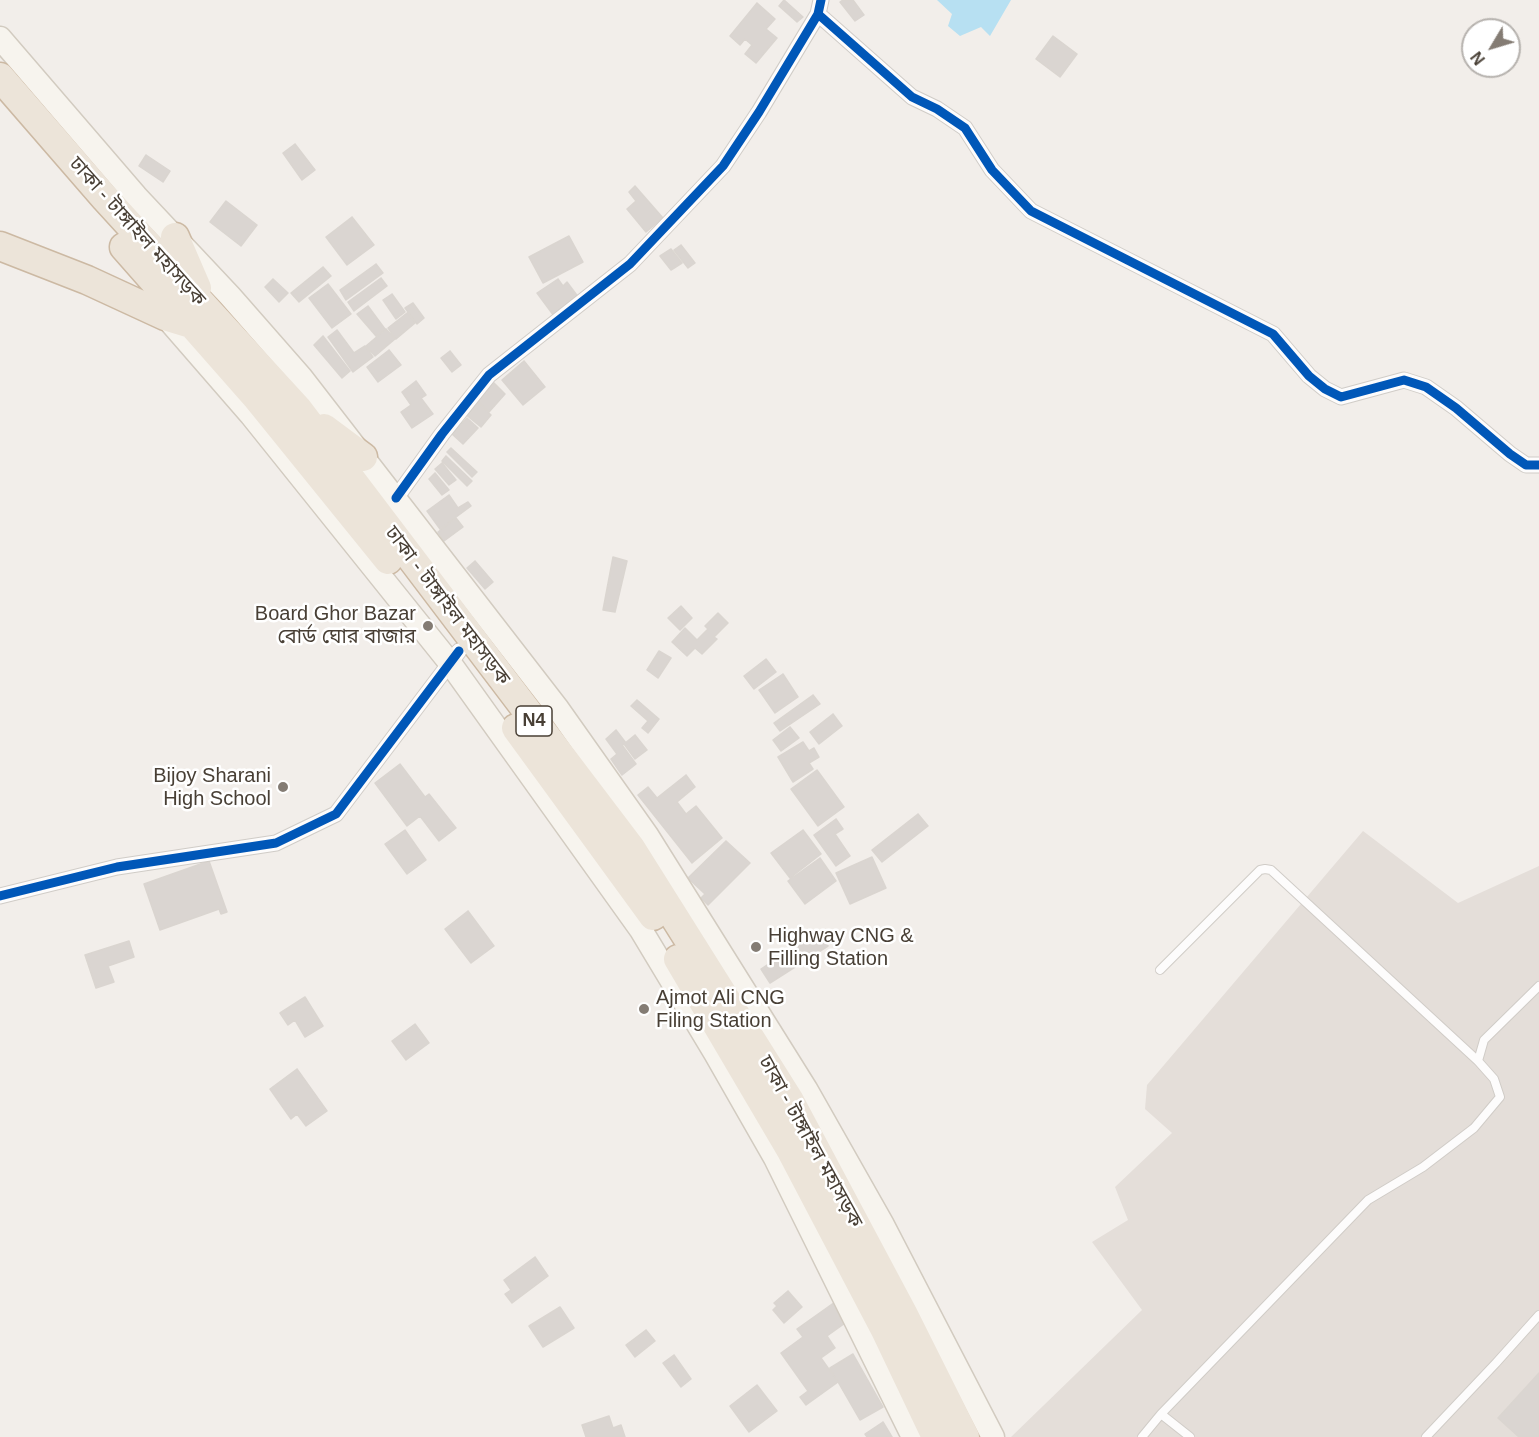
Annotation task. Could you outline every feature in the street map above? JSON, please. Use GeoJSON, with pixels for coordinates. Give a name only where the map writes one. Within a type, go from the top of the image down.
{"type":"FeatureCollection","features":[{"type":"Feature","properties":{"kind":"highway","name":"ঢাকা - টাঙ্গাইল মহাসড়ক"},"geometry":{"type":"LineString","coordinates":[[0,77],[105,198],[188,317],[298,409],[639,842],[798,1095],[965,1437]]}},
{"type":"Feature","properties":{"kind":"highway","name":"ঢাকা - টাঙ্গাইল মহাসড়ক"},"geometry":{"type":"LineString","coordinates":[[0,105],[188,317],[378,546],[454,657],[648,924],[885,1330],[936,1437]]}},
{"type":"Feature","properties":{"kind":"highway"},"geometry":{"type":"LineString","coordinates":[[0,246],[188,317],[175,237]]}},
{"type":"Feature","properties":{"kind":"highway"},"geometry":{"type":"LineString","coordinates":[[298,409],[363,457]]}},
{"type":"Feature","properties":{"kind":"main road"},"geometry":{"type":"LineString","coordinates":[[0,38],[129,187],[301,377],[558,710],[639,842]]}},
{"type":"Feature","properties":{"kind":"main road"},"geometry":{"type":"LineString","coordinates":[[798,1095],[883,1225],[993,1437]]}},
{"type":"Feature","properties":{"kind":"main road"},"geometry":{"type":"LineString","coordinates":[[783,1155],[913,1437]]}},
{"type":"Feature","properties":{"kind":"street"},"geometry":{"type":"LineString","coordinates":[[396,498],[442,434],[489,375],[630,264],[723,166],[759,112],[819,7],[912,97],[937,109],[965,128],[992,170],[1031,211],[1273,334],[1310,376],[1325,389],[1341,397],[1404,380],[1426,387],[1456,408],[1510,454],[1526,465],[1539,465]]}},
{"type":"Feature","properties":{"kind":"street"},"geometry":{"type":"LineString","coordinates":[[0,896],[117,867],[276,843],[336,814],[454,657]]}},
{"type":"Feature","properties":{"kind":"lane"},"geometry":{"type":"LineString","coordinates":[[1142,1437],[1161,1414],[1368,1200],[1423,1167],[1474,1128],[1500,1097],[1494,1079],[1478,1061],[1271,870],[1260,870],[1160,970]]}},
{"type":"Feature","properties":{"kind":"lane"},"geometry":{"type":"LineString","coordinates":[[1478,1061],[1484,1040],[1539,986]]}},
{"type":"Feature","properties":{"kind":"lane"},"geometry":{"type":"LineString","coordinates":[[1426,1437],[1539,1315]]}},
{"type":"Feature","properties":{"kind":"lane"},"geometry":{"type":"LineString","coordinates":[[1161,1414],[1190,1437]]}},
{"type":"Feature","properties":{"kind":"shaded area"},"geometry":{"type":"Polygon","coordinates":[[[1363,831],[1458,903],[1539,866],[1539,1437],[1011,1437],[1142,1310],[1092,1242],[1128,1220],[1115,1187],[1172,1133],[1145,1109],[1147,1085],[1363,831]]]}},
{"type":"Feature","properties":{"kind":"water"},"geometry":{"type":"Polygon","coordinates":[[[937,0],[1011,0],[990,36],[981,27],[960,36],[948,26],[952,14],[937,0]]]}},
{"type":"Feature","properties":{"kind":"building"},"geometry":{"type":"Polygon","coordinates":[[[784,0],[803,17],[797,22],[779,6],[784,0]]]}},
{"type":"Feature","properties":{"kind":"building"},"geometry":{"type":"Polygon","coordinates":[[[853,0],[864,15],[855,21],[840,2],[853,0]]]}},
{"type":"Feature","properties":{"kind":"building"},"geometry":{"type":"Polygon","coordinates":[[[757,3],[775,19],[766,29],[777,38],[756,63],[745,54],[752,45],[745,39],[740,45],[730,36],[757,3]]]}},
{"type":"Feature","properties":{"kind":"building"},"geometry":{"type":"Polygon","coordinates":[[[1053,36],[1077,54],[1060,77],[1036,59],[1053,36]]]}},
{"type":"Feature","properties":{"kind":"building"},"geometry":{"type":"Polygon","coordinates":[[[295,144],[315,170],[302,180],[283,153],[295,144]]]}},
{"type":"Feature","properties":{"kind":"building"},"geometry":{"type":"Polygon","coordinates":[[[146,155],[170,171],[163,182],[139,166],[146,155]]]}},
{"type":"Feature","properties":{"kind":"building"},"geometry":{"type":"Polygon","coordinates":[[[635,186],[663,218],[646,232],[627,209],[636,201],[629,192],[635,186]]]}},
{"type":"Feature","properties":{"kind":"building"},"geometry":{"type":"Polygon","coordinates":[[[226,201],[257,225],[241,246],[210,222],[226,201]]]}},
{"type":"Feature","properties":{"kind":"building"},"geometry":{"type":"Polygon","coordinates":[[[352,217],[374,245],[347,265],[326,237],[352,217]]]}},
{"type":"Feature","properties":{"kind":"building"},"geometry":{"type":"Polygon","coordinates":[[[569,236],[583,262],[543,283],[529,257],[569,236]]]}},
{"type":"Feature","properties":{"kind":"building"},"geometry":{"type":"Polygon","coordinates":[[[681,245],[695,263],[688,268],[674,250],[681,245]]]}},
{"type":"Feature","properties":{"kind":"building"},"geometry":{"type":"Polygon","coordinates":[[[671,249],[682,263],[671,270],[660,256],[671,249]]]}},
{"type":"Feature","properties":{"kind":"building"},"geometry":{"type":"Polygon","coordinates":[[[376,264],[383,273],[346,300],[340,290],[376,264]]]}},
{"type":"Feature","properties":{"kind":"building"},"geometry":{"type":"Polygon","coordinates":[[[323,267],[331,276],[299,302],[291,293],[323,267]]]}},
{"type":"Feature","properties":{"kind":"building"},"geometry":{"type":"Polygon","coordinates":[[[381,278],[387,286],[354,311],[348,302],[381,278]]]}},
{"type":"Feature","properties":{"kind":"building"},"geometry":{"type":"Polygon","coordinates":[[[273,279],[288,293],[279,302],[265,287],[273,279]]]}},
{"type":"Feature","properties":{"kind":"building"},"geometry":{"type":"Polygon","coordinates":[[[558,279],[563,286],[567,282],[579,298],[554,316],[537,293],[558,279]]]}},
{"type":"Feature","properties":{"kind":"building"},"geometry":{"type":"Polygon","coordinates":[[[328,284],[351,314],[332,328],[309,298],[328,284]]]}},
{"type":"Feature","properties":{"kind":"building"},"geometry":{"type":"Polygon","coordinates":[[[392,294],[405,312],[396,319],[383,300],[392,294]]]}},
{"type":"Feature","properties":{"kind":"building"},"geometry":{"type":"Polygon","coordinates":[[[413,303],[424,318],[417,324],[405,308],[413,303]]]}},
{"type":"Feature","properties":{"kind":"building"},"geometry":{"type":"Polygon","coordinates":[[[368,306],[385,329],[376,336],[357,314],[368,306]]]}},
{"type":"Feature","properties":{"kind":"building"},"geometry":{"type":"Polygon","coordinates":[[[407,313],[415,323],[396,339],[388,328],[407,313]]]}},
{"type":"Feature","properties":{"kind":"building"},"geometry":{"type":"Polygon","coordinates":[[[386,329],[395,339],[375,356],[366,346],[386,329]]]}},
{"type":"Feature","properties":{"kind":"building"},"geometry":{"type":"Polygon","coordinates":[[[337,330],[354,353],[365,346],[373,357],[353,372],[328,337],[337,330]]]}},
{"type":"Feature","properties":{"kind":"building"},"geometry":{"type":"Polygon","coordinates":[[[323,336],[350,371],[342,378],[314,345],[323,336]]]}},
{"type":"Feature","properties":{"kind":"building"},"geometry":{"type":"Polygon","coordinates":[[[389,350],[401,365],[378,382],[367,367],[389,350]]]}},
{"type":"Feature","properties":{"kind":"building"},"geometry":{"type":"Polygon","coordinates":[[[450,351],[461,365],[452,372],[441,358],[450,351]]]}},
{"type":"Feature","properties":{"kind":"building"},"geometry":{"type":"Polygon","coordinates":[[[524,361],[545,387],[523,405],[502,380],[524,361]]]}},
{"type":"Feature","properties":{"kind":"building"},"geometry":{"type":"Polygon","coordinates":[[[416,381],[426,395],[421,398],[433,414],[412,428],[401,412],[411,405],[402,392],[416,381]]]}},
{"type":"Feature","properties":{"kind":"building"},"geometry":{"type":"Polygon","coordinates":[[[494,383],[505,394],[489,412],[478,401],[494,383]]]}},
{"type":"Feature","properties":{"kind":"building"},"geometry":{"type":"Polygon","coordinates":[[[476,401],[491,415],[481,427],[465,414],[476,401]]]}},
{"type":"Feature","properties":{"kind":"building"},"geometry":{"type":"Polygon","coordinates":[[[467,418],[478,428],[463,444],[452,434],[467,418]]]}},
{"type":"Feature","properties":{"kind":"building"},"geometry":{"type":"Polygon","coordinates":[[[451,448],[477,472],[472,477],[447,452],[451,448]]]}},
{"type":"Feature","properties":{"kind":"building"},"geometry":{"type":"Polygon","coordinates":[[[446,456],[472,481],[467,486],[442,461],[446,456]]]}},
{"type":"Feature","properties":{"kind":"building"},"geometry":{"type":"Polygon","coordinates":[[[442,463],[456,480],[449,485],[435,469],[442,463]]]}},
{"type":"Feature","properties":{"kind":"building"},"geometry":{"type":"Polygon","coordinates":[[[435,473],[449,490],[442,495],[429,479],[435,473]]]}},
{"type":"Feature","properties":{"kind":"building"},"geometry":{"type":"Polygon","coordinates":[[[449,495],[458,508],[468,502],[471,506],[440,529],[427,511],[449,495]]]}},
{"type":"Feature","properties":{"kind":"building"},"geometry":{"type":"Polygon","coordinates":[[[456,518],[463,527],[444,541],[438,532],[456,518]]]}},
{"type":"Feature","properties":{"kind":"building"},"geometry":{"type":"Polygon","coordinates":[[[613,557],[627,561],[615,612],[603,610],[613,557]]]}},
{"type":"Feature","properties":{"kind":"building"},"geometry":{"type":"Polygon","coordinates":[[[475,561],[493,582],[485,589],[467,568],[475,561]]]}},
{"type":"Feature","properties":{"kind":"building"},"geometry":{"type":"Polygon","coordinates":[[[681,606],[692,618],[680,630],[668,618],[681,606]]]}},
{"type":"Feature","properties":{"kind":"building"},"geometry":{"type":"Polygon","coordinates":[[[718,613],[728,623],[714,637],[717,639],[702,654],[695,648],[687,656],[672,642],[685,628],[697,640],[708,629],[705,626],[718,613]]]}},
{"type":"Feature","properties":{"kind":"building"},"geometry":{"type":"Polygon","coordinates":[[[659,651],[671,658],[658,678],[647,670],[659,651]]]}},
{"type":"Feature","properties":{"kind":"building"},"geometry":{"type":"Polygon","coordinates":[[[766,659],[776,672],[754,689],[744,676],[766,659]]]}},
{"type":"Feature","properties":{"kind":"building"},"geometry":{"type":"Polygon","coordinates":[[[783,674],[798,697],[775,713],[759,690],[783,674]]]}},
{"type":"Feature","properties":{"kind":"building"},"geometry":{"type":"Polygon","coordinates":[[[813,695],[820,704],[780,731],[774,723],[813,695]]]}},
{"type":"Feature","properties":{"kind":"building"},"geometry":{"type":"Polygon","coordinates":[[[637,700],[659,719],[648,733],[642,728],[648,721],[631,706],[637,700]]]}},
{"type":"Feature","properties":{"kind":"building"},"geometry":{"type":"Polygon","coordinates":[[[833,714],[842,726],[819,744],[810,732],[833,714]]]}},
{"type":"Feature","properties":{"kind":"building"},"geometry":{"type":"Polygon","coordinates":[[[790,727],[799,738],[781,751],[773,740],[790,727]]]}},
{"type":"Feature","properties":{"kind":"building"},"geometry":{"type":"Polygon","coordinates":[[[616,730],[626,743],[622,745],[636,764],[622,775],[611,759],[617,754],[606,739],[616,730]]]}},
{"type":"Feature","properties":{"kind":"building"},"geometry":{"type":"Polygon","coordinates":[[[635,735],[647,750],[635,759],[624,744],[635,735]]]}},
{"type":"Feature","properties":{"kind":"building"},"geometry":{"type":"Polygon","coordinates":[[[803,742],[809,751],[814,748],[819,757],[809,763],[813,769],[793,782],[778,757],[803,742]]]}},
{"type":"Feature","properties":{"kind":"building"},"geometry":{"type":"Polygon","coordinates":[[[400,764],[425,797],[429,794],[456,828],[439,841],[420,816],[407,826],[375,783],[400,764]]]}},
{"type":"Feature","properties":{"kind":"building"},"geometry":{"type":"Polygon","coordinates":[[[817,770],[844,807],[818,826],[791,789],[817,770]]]}},
{"type":"Feature","properties":{"kind":"building"},"geometry":{"type":"Polygon","coordinates":[[[686,775],[695,787],[677,802],[686,814],[696,806],[722,838],[692,863],[638,795],[648,787],[657,798],[686,775]]]}},
{"type":"Feature","properties":{"kind":"building"},"geometry":{"type":"Polygon","coordinates":[[[918,814],[928,826],[882,862],[872,850],[918,814]]]}},
{"type":"Feature","properties":{"kind":"building"},"geometry":{"type":"Polygon","coordinates":[[[836,819],[843,829],[835,834],[850,856],[836,866],[814,835],[836,819]]]}},
{"type":"Feature","properties":{"kind":"building"},"geometry":{"type":"Polygon","coordinates":[[[405,830],[426,860],[407,874],[385,844],[405,830]]]}},
{"type":"Feature","properties":{"kind":"building"},"geometry":{"type":"Polygon","coordinates":[[[803,830],[821,854],[790,878],[771,853],[803,830]]]}},
{"type":"Feature","properties":{"kind":"building"},"geometry":{"type":"Polygon","coordinates":[[[726,841],[750,863],[708,905],[701,898],[705,894],[688,878],[726,841]]]}},
{"type":"Feature","properties":{"kind":"building"},"geometry":{"type":"Polygon","coordinates":[[[872,857],[886,888],[850,904],[836,873],[872,857]]]}},
{"type":"Feature","properties":{"kind":"building"},"geometry":{"type":"Polygon","coordinates":[[[820,858],[836,881],[805,904],[788,881],[820,858]]]}},
{"type":"Feature","properties":{"kind":"building"},"geometry":{"type":"Polygon","coordinates":[[[209,861],[227,912],[221,914],[219,909],[160,930],[144,884],[209,861]]]}},
{"type":"Feature","properties":{"kind":"building"},"geometry":{"type":"Polygon","coordinates":[[[468,911],[494,946],[471,963],[445,929],[468,911]]]}},
{"type":"Feature","properties":{"kind":"building"},"geometry":{"type":"Polygon","coordinates":[[[799,934],[806,944],[821,935],[828,946],[770,983],[761,969],[791,949],[787,942],[799,934]]]}},
{"type":"Feature","properties":{"kind":"building"},"geometry":{"type":"Polygon","coordinates":[[[129,941],[134,957],[108,966],[114,982],[96,988],[85,955],[129,941]]]}},
{"type":"Feature","properties":{"kind":"building"},"geometry":{"type":"Polygon","coordinates":[[[305,997],[323,1026],[305,1037],[295,1020],[288,1025],[280,1013],[305,997]]]}},
{"type":"Feature","properties":{"kind":"building"},"geometry":{"type":"Polygon","coordinates":[[[415,1024],[429,1043],[406,1060],[392,1041],[415,1024]]]}},
{"type":"Feature","properties":{"kind":"building"},"geometry":{"type":"Polygon","coordinates":[[[297,1069],[327,1111],[306,1126],[297,1114],[291,1119],[270,1089],[297,1069]]]}},
{"type":"Feature","properties":{"kind":"building"},"geometry":{"type":"Polygon","coordinates":[[[535,1257],[548,1276],[512,1303],[505,1294],[511,1290],[504,1280],[535,1257]]]}},
{"type":"Feature","properties":{"kind":"building"},"geometry":{"type":"Polygon","coordinates":[[[788,1291],[802,1307],[784,1323],[773,1310],[777,1306],[774,1303],[788,1291]]]}},
{"type":"Feature","properties":{"kind":"building"},"geometry":{"type":"Polygon","coordinates":[[[835,1302],[848,1321],[827,1336],[835,1348],[821,1358],[838,1382],[806,1405],[800,1397],[808,1391],[781,1353],[803,1337],[797,1329],[835,1302]]]}},
{"type":"Feature","properties":{"kind":"building"},"geometry":{"type":"Polygon","coordinates":[[[560,1307],[574,1328],[543,1347],[529,1326],[560,1307]]]}},
{"type":"Feature","properties":{"kind":"building"},"geometry":{"type":"Polygon","coordinates":[[[646,1330],[655,1341],[635,1357],[626,1345],[646,1330]]]}},
{"type":"Feature","properties":{"kind":"building"},"geometry":{"type":"Polygon","coordinates":[[[853,1354],[883,1407],[860,1420],[830,1368],[853,1354]]]}},
{"type":"Feature","properties":{"kind":"building"},"geometry":{"type":"Polygon","coordinates":[[[674,1355],[691,1379],[681,1387],[663,1363],[674,1355]]]}},
{"type":"Feature","properties":{"kind":"building"},"geometry":{"type":"Polygon","coordinates":[[[1539,1373],[1539,1437],[1519,1437],[1498,1418],[1539,1373]]]}},
{"type":"Feature","properties":{"kind":"building"},"geometry":{"type":"Polygon","coordinates":[[[757,1385],[777,1411],[749,1432],[730,1406],[757,1385]]]}},
{"type":"Feature","properties":{"kind":"building"},"geometry":{"type":"Polygon","coordinates":[[[609,1416],[613,1428],[621,1425],[625,1437],[586,1437],[582,1425],[609,1416]]]}},
{"type":"Feature","properties":{"kind":"building"},"geometry":{"type":"Polygon","coordinates":[[[883,1422],[892,1437],[867,1437],[865,1434],[883,1422]]]}},
{"type":"Feature","properties":{"kind":"cycle path"},"geometry":{"type":"LineString","coordinates":[[396,498],[442,434],[489,375],[630,264],[723,166],[759,112],[818,14],[821,0]]}},
{"type":"Feature","properties":{"kind":"cycle path"},"geometry":{"type":"LineString","coordinates":[[818,14],[912,97],[937,109],[965,128],[992,170],[1031,211],[1273,334],[1309,376],[1325,389],[1341,397],[1404,380],[1426,387],[1456,408],[1510,454],[1526,465],[1539,465]]}},
{"type":"Feature","properties":{"kind":"cycle path"},"geometry":{"type":"LineString","coordinates":[[0,896],[117,867],[276,843],[336,814],[459,651]]}},
{"type":"Feature","properties":{"kind":"place","name":"Board Ghor Bazar বোর্ড ঘোর বাজার"},"geometry":{"type":"Point","coordinates":[428,626]}},
{"type":"Feature","properties":{"kind":"place","name":"Bijoy Sharani High School"},"geometry":{"type":"Point","coordinates":[283,787]}},
{"type":"Feature","properties":{"kind":"place","name":"Highway CNG & Filling Station"},"geometry":{"type":"Point","coordinates":[756,947]}},
{"type":"Feature","properties":{"kind":"place","name":"Ajmot Ali CNG Filing Station"},"geometry":{"type":"Point","coordinates":[644,1009]}}]}
